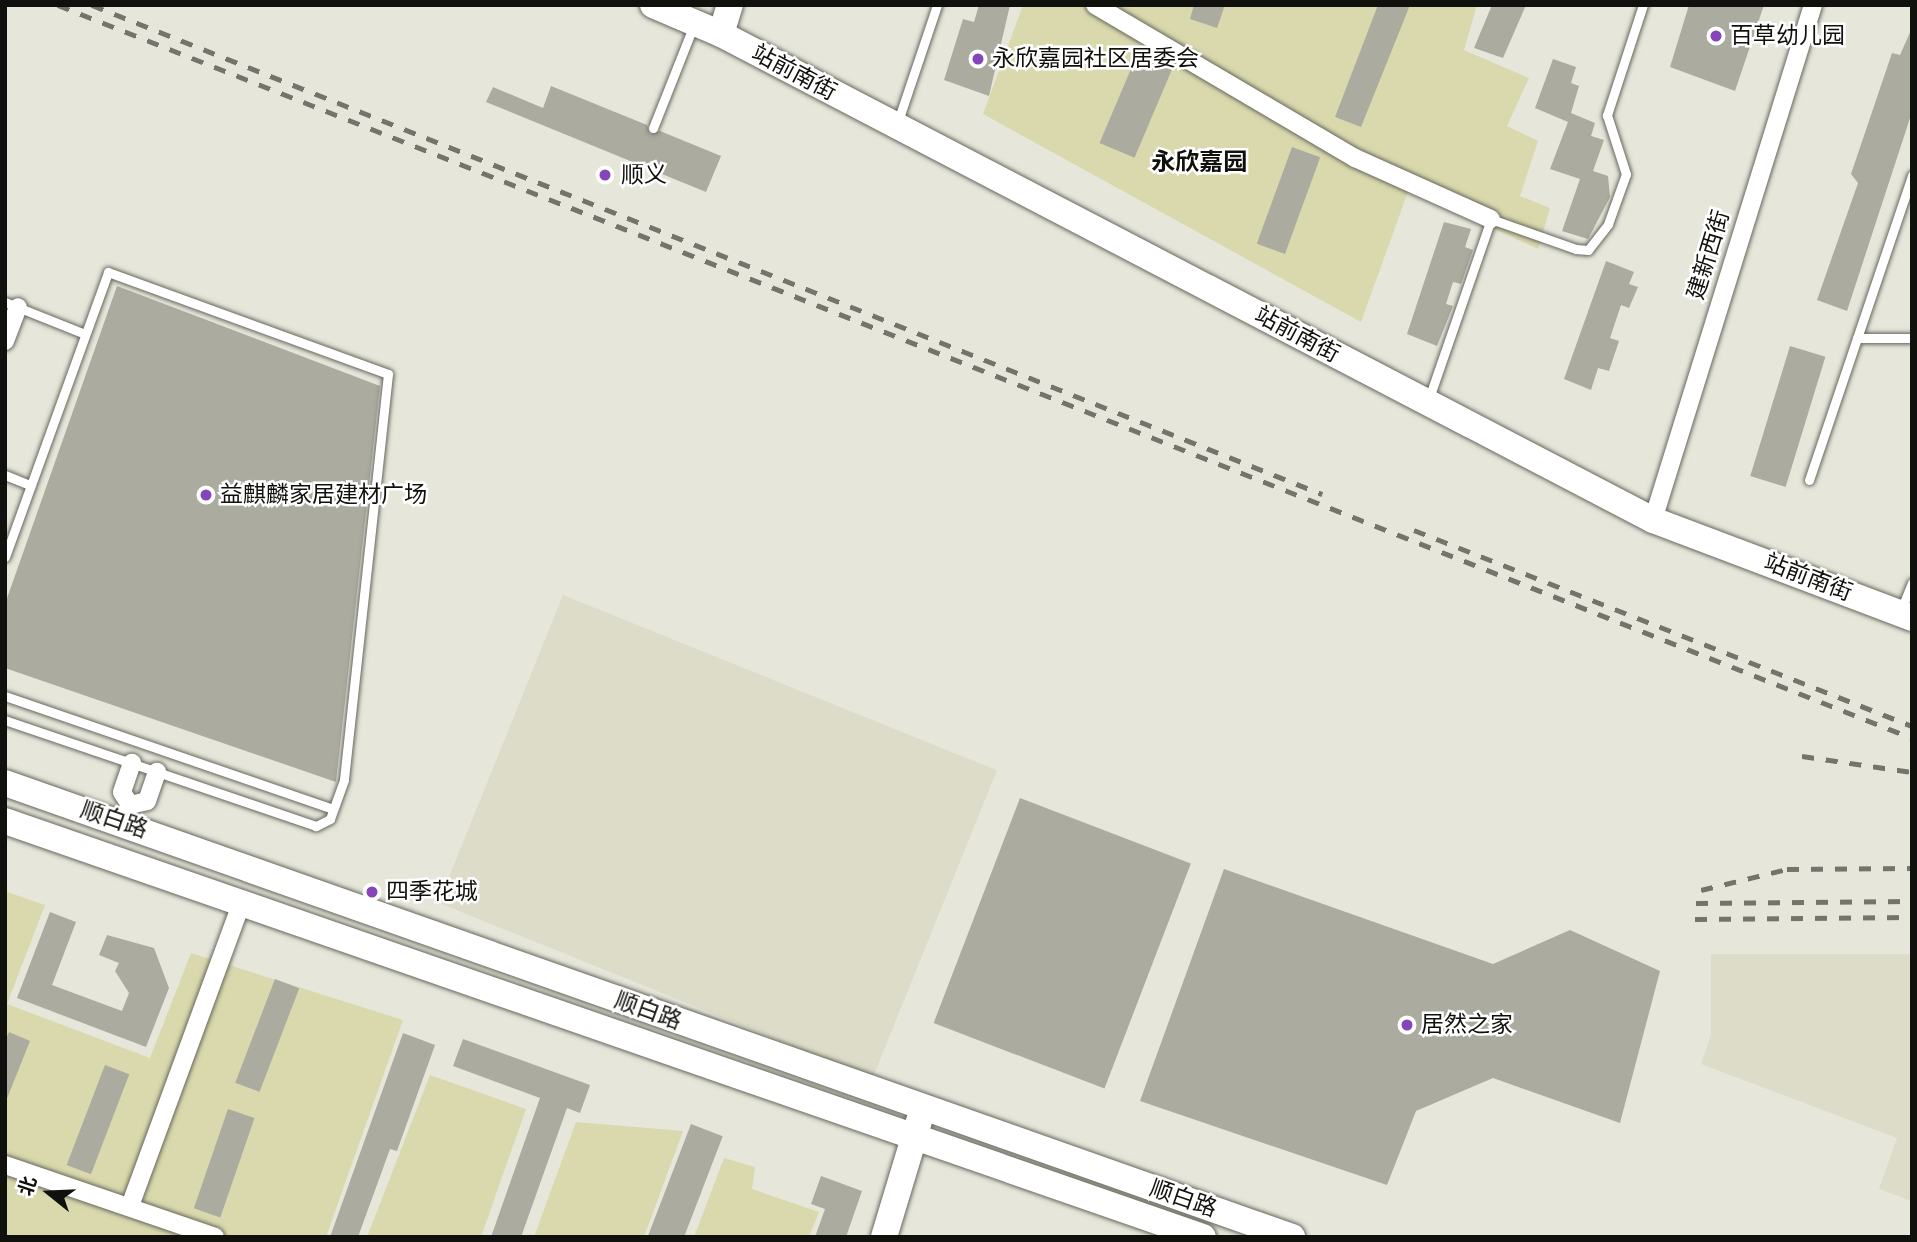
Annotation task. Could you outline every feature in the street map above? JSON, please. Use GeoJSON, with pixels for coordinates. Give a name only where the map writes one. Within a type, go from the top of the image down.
{"type":"FeatureCollection","features":[{"type":"Feature","properties":{"kind":"main road","name":"站前南街"},"geometry":{"type":"LineString","coordinates":[[653,5],[709,22],[896,126],[1653,520],[1906,615]]}},
{"type":"Feature","properties":{"kind":"main road"},"geometry":{"type":"LineString","coordinates":[[709,22],[730,5]]}},
{"type":"Feature","properties":{"kind":"main road","name":"顺白路"},"geometry":{"type":"LineString","coordinates":[[5,783],[127,814],[931,1112],[1292,1237]]}},
{"type":"Feature","properties":{"kind":"main road","name":"顺白路"},"geometry":{"type":"LineString","coordinates":[[5,821],[242,901],[1203,1237]]}},
{"type":"Feature","properties":{"kind":"main road"},"geometry":{"type":"LineString","coordinates":[[884,1237],[931,1112]]}},
{"type":"Feature","properties":{"kind":"main road"},"geometry":{"type":"LineString","coordinates":[[901,1237],[922,1138]]}},
{"type":"Feature","properties":{"kind":"street"},"geometry":{"type":"LineString","coordinates":[[1095,5],[1355,158],[1491,219]]}},
{"type":"Feature","properties":{"kind":"street","name":"建新西街"},"geometry":{"type":"LineString","coordinates":[[1653,520],[1813,5]]}},
{"type":"Feature","properties":{"kind":"street"},"geometry":{"type":"LineString","coordinates":[[5,341],[11,304]]}},
{"type":"Feature","properties":{"kind":"street"},"geometry":{"type":"LineString","coordinates":[[132,763],[122,792],[127,814],[147,802],[157,772]]}},
{"type":"Feature","properties":{"kind":"street"},"geometry":{"type":"LineString","coordinates":[[130,1206],[242,901]]}},
{"type":"Feature","properties":{"kind":"street"},"geometry":{"type":"LineString","coordinates":[[5,1165],[215,1237]]}},
{"type":"Feature","properties":{"kind":"lane"},"geometry":{"type":"LineString","coordinates":[[896,126],[937,5]]}},
{"type":"Feature","properties":{"kind":"lane"},"geometry":{"type":"LineString","coordinates":[[1427,403],[1491,219],[1576,249],[1588,250],[1608,225],[1626,174],[1607,116],[1643,5]]}},
{"type":"Feature","properties":{"kind":"lane"},"geometry":{"type":"LineString","coordinates":[[653,128],[709,22]]}},
{"type":"Feature","properties":{"kind":"lane"},"geometry":{"type":"LineString","coordinates":[[1809,480],[1912,174]]}},
{"type":"Feature","properties":{"kind":"lane"},"geometry":{"type":"LineString","coordinates":[[5,557],[108,272],[388,374],[344,780],[333,809],[316,827],[5,720]]}},
{"type":"Feature","properties":{"kind":"lane"},"geometry":{"type":"LineString","coordinates":[[11,304],[85,334]]}},
{"type":"Feature","properties":{"kind":"lane"},"geometry":{"type":"LineString","coordinates":[[1857,338],[1912,338]]}},
{"type":"Feature","properties":{"kind":"lane"},"geometry":{"type":"LineString","coordinates":[[5,475],[30,485]]}},
{"type":"Feature","properties":{"kind":"lane"},"geometry":{"type":"LineString","coordinates":[[1906,615],[1912,583]]}},
{"type":"Feature","properties":{"kind":"lane"},"geometry":{"type":"LineString","coordinates":[[5,696],[333,809]]}},
{"type":"Feature","properties":{"kind":"shaded area"},"geometry":{"type":"Polygon","coordinates":[[[563,595],[997,770],[873,1078],[439,903],[563,595]]]}},
{"type":"Feature","properties":{"kind":"shaded area"},"geometry":{"type":"Polygon","coordinates":[[[1711,954],[1912,954],[1912,1201],[1879,1189],[1897,1138],[1701,1064],[1711,1035],[1711,954]]]}},
{"type":"Feature","properties":{"kind":"green space"},"geometry":{"type":"Polygon","coordinates":[[[1023,5],[1477,5],[1464,50],[1529,78],[1507,126],[1538,141],[1520,196],[1550,208],[1538,249],[1409,189],[1361,322],[983,114],[1023,5]]]}},
{"type":"Feature","properties":{"kind":"green space"},"geometry":{"type":"Polygon","coordinates":[[[7,892],[45,905],[7,1004],[150,1058],[191,953],[403,1020],[326,1237],[5,1237],[7,892]]]}},
{"type":"Feature","properties":{"kind":"green space"},"geometry":{"type":"Polygon","coordinates":[[[430,1075],[526,1109],[481,1237],[367,1237],[430,1075]]]}},
{"type":"Feature","properties":{"kind":"green space"},"geometry":{"type":"Polygon","coordinates":[[[576,1122],[683,1131],[644,1237],[534,1237],[576,1122]]]}},
{"type":"Feature","properties":{"kind":"green space"},"geometry":{"type":"Polygon","coordinates":[[[724,1158],[755,1167],[752,1189],[819,1212],[809,1237],[694,1237],[724,1158]]]}},
{"type":"Feature","properties":{"kind":"building"},"geometry":{"type":"Polygon","coordinates":[[[979,5],[1010,5],[989,96],[944,80],[963,19],[974,22],[979,5]]]}},
{"type":"Feature","properties":{"kind":"building"},"geometry":{"type":"Polygon","coordinates":[[[1194,5],[1225,5],[1217,28],[1190,19],[1194,5]]]}},
{"type":"Feature","properties":{"kind":"building"},"geometry":{"type":"Polygon","coordinates":[[[1378,5],[1410,5],[1361,127],[1335,117],[1378,5]]]}},
{"type":"Feature","properties":{"kind":"building"},"geometry":{"type":"Polygon","coordinates":[[[1492,5],[1526,5],[1503,58],[1474,48],[1492,5]]]}},
{"type":"Feature","properties":{"kind":"building","name":"百草幼儿园"},"geometry":{"type":"Polygon","coordinates":[[[1689,5],[1764,5],[1735,91],[1670,67],[1689,5]]]}},
{"type":"Feature","properties":{"kind":"building"},"geometry":{"type":"Polygon","coordinates":[[[1912,28],[1912,112],[1847,311],[1817,300],[1858,183],[1851,174],[1892,53],[1900,55],[1912,28]]]}},
{"type":"Feature","properties":{"kind":"building"},"geometry":{"type":"Polygon","coordinates":[[[1139,50],[1174,65],[1135,158],[1100,143],[1139,50]]]}},
{"type":"Feature","properties":{"kind":"building"},"geometry":{"type":"Polygon","coordinates":[[[1553,59],[1576,67],[1571,83],[1579,86],[1571,113],[1595,123],[1591,136],[1604,140],[1593,171],[1608,176],[1610,197],[1588,239],[1562,231],[1580,179],[1550,169],[1568,122],[1535,108],[1553,59]]]}},
{"type":"Feature","properties":{"kind":"building"},"geometry":{"type":"Polygon","coordinates":[[[551,86],[647,125],[650,134],[660,131],[721,156],[706,192],[486,102],[493,87],[543,108],[551,86]]]}},
{"type":"Feature","properties":{"kind":"building"},"geometry":{"type":"Polygon","coordinates":[[[1292,147],[1320,157],[1285,254],[1257,244],[1292,147]]]}},
{"type":"Feature","properties":{"kind":"building"},"geometry":{"type":"Polygon","coordinates":[[[1444,222],[1471,229],[1465,247],[1473,250],[1461,284],[1453,282],[1446,304],[1453,306],[1437,346],[1407,334],[1444,222]]]}},
{"type":"Feature","properties":{"kind":"building"},"geometry":{"type":"Polygon","coordinates":[[[1606,261],[1634,272],[1629,284],[1638,287],[1629,308],[1621,305],[1610,338],[1619,341],[1609,371],[1598,368],[1591,390],[1564,379],[1606,261]]]}},
{"type":"Feature","properties":{"kind":"building","name":"益麒麟家居建材广场"},"geometry":{"type":"Polygon","coordinates":[[[117,286],[380,386],[336,782],[5,668],[5,604],[117,286]]]}},
{"type":"Feature","properties":{"kind":"building"},"geometry":{"type":"Polygon","coordinates":[[[1790,346],[1825,357],[1786,487],[1750,476],[1790,346]]]}},
{"type":"Feature","properties":{"kind":"building"},"geometry":{"type":"Polygon","coordinates":[[[1020,798],[1191,864],[1104,1089],[934,1023],[1020,798]]]}},
{"type":"Feature","properties":{"kind":"building","name":"居然之家"},"geometry":{"type":"Polygon","coordinates":[[[1224,869],[1493,964],[1570,930],[1660,971],[1620,1123],[1493,1078],[1416,1111],[1387,1185],[1140,1101],[1224,869]]]}},
{"type":"Feature","properties":{"kind":"building"},"geometry":{"type":"Polygon","coordinates":[[[50,912],[76,922],[52,985],[122,1011],[129,993],[115,971],[119,963],[99,955],[107,935],[154,948],[169,988],[146,1047],[17,998],[50,912]]]}},
{"type":"Feature","properties":{"kind":"building"},"geometry":{"type":"Polygon","coordinates":[[[275,979],[299,988],[259,1092],[235,1083],[275,979]]]}},
{"type":"Feature","properties":{"kind":"building"},"geometry":{"type":"Polygon","coordinates":[[[9,1032],[30,1041],[6,1101],[5,1041],[9,1032]]]}},
{"type":"Feature","properties":{"kind":"building"},"geometry":{"type":"Polygon","coordinates":[[[403,1033],[435,1045],[397,1151],[390,1149],[358,1237],[330,1237],[403,1033]]]}},
{"type":"Feature","properties":{"kind":"building"},"geometry":{"type":"Polygon","coordinates":[[[463,1039],[590,1085],[580,1113],[567,1108],[521,1237],[491,1237],[540,1098],[453,1066],[463,1039]]]}},
{"type":"Feature","properties":{"kind":"building"},"geometry":{"type":"Polygon","coordinates":[[[105,1065],[129,1074],[91,1174],[67,1165],[105,1065]]]}},
{"type":"Feature","properties":{"kind":"building"},"geometry":{"type":"Polygon","coordinates":[[[228,1109],[254,1118],[220,1217],[194,1208],[228,1109]]]}},
{"type":"Feature","properties":{"kind":"building"},"geometry":{"type":"Polygon","coordinates":[[[691,1124],[723,1136],[684,1237],[648,1236],[691,1124]]]}},
{"type":"Feature","properties":{"kind":"building"},"geometry":{"type":"Polygon","coordinates":[[[821,1176],[862,1191],[846,1237],[815,1237],[825,1209],[811,1204],[821,1176]]]}},
{"type":"Feature","properties":{"kind":"railway"},"geometry":{"type":"LineString","coordinates":[[58,5],[1912,738]]}},
{"type":"Feature","properties":{"kind":"railway"},"geometry":{"type":"LineString","coordinates":[[92,5],[1322,494]]}},
{"type":"Feature","properties":{"kind":"railway"},"geometry":{"type":"LineString","coordinates":[[1414,530],[1912,726]]}},
{"type":"Feature","properties":{"kind":"railway"},"geometry":{"type":"LineString","coordinates":[[1802,756],[1912,772]]}},
{"type":"Feature","properties":{"kind":"railway"},"geometry":{"type":"LineString","coordinates":[[1701,890],[1787,869],[1912,868]]}},
{"type":"Feature","properties":{"kind":"railway"},"geometry":{"type":"LineString","coordinates":[[1696,903],[1912,901]]}},
{"type":"Feature","properties":{"kind":"railway"},"geometry":{"type":"LineString","coordinates":[[1695,919],[1912,917]]}},
{"type":"Feature","properties":{"kind":"place","name":"百草幼儿园"},"geometry":{"type":"Point","coordinates":[1716,36]}},
{"type":"Feature","properties":{"kind":"place","name":"永欣嘉园社区居委会"},"geometry":{"type":"Point","coordinates":[978,59]}},
{"type":"Feature","properties":{"kind":"place","name":"顺义"},"geometry":{"type":"Point","coordinates":[605,175]}},
{"type":"Feature","properties":{"kind":"place","name":"益麒麟家居建材广场"},"geometry":{"type":"Point","coordinates":[206,495]}},
{"type":"Feature","properties":{"kind":"place","name":"四季花城"},"geometry":{"type":"Point","coordinates":[372,892]}},
{"type":"Feature","properties":{"kind":"place","name":"居然之家"},"geometry":{"type":"Point","coordinates":[1407,1025]}},
{"type":"Feature","properties":{"kind":"district","name":"永欣嘉园"},"geometry":{"type":"Point","coordinates":[1199,163]}}]}
